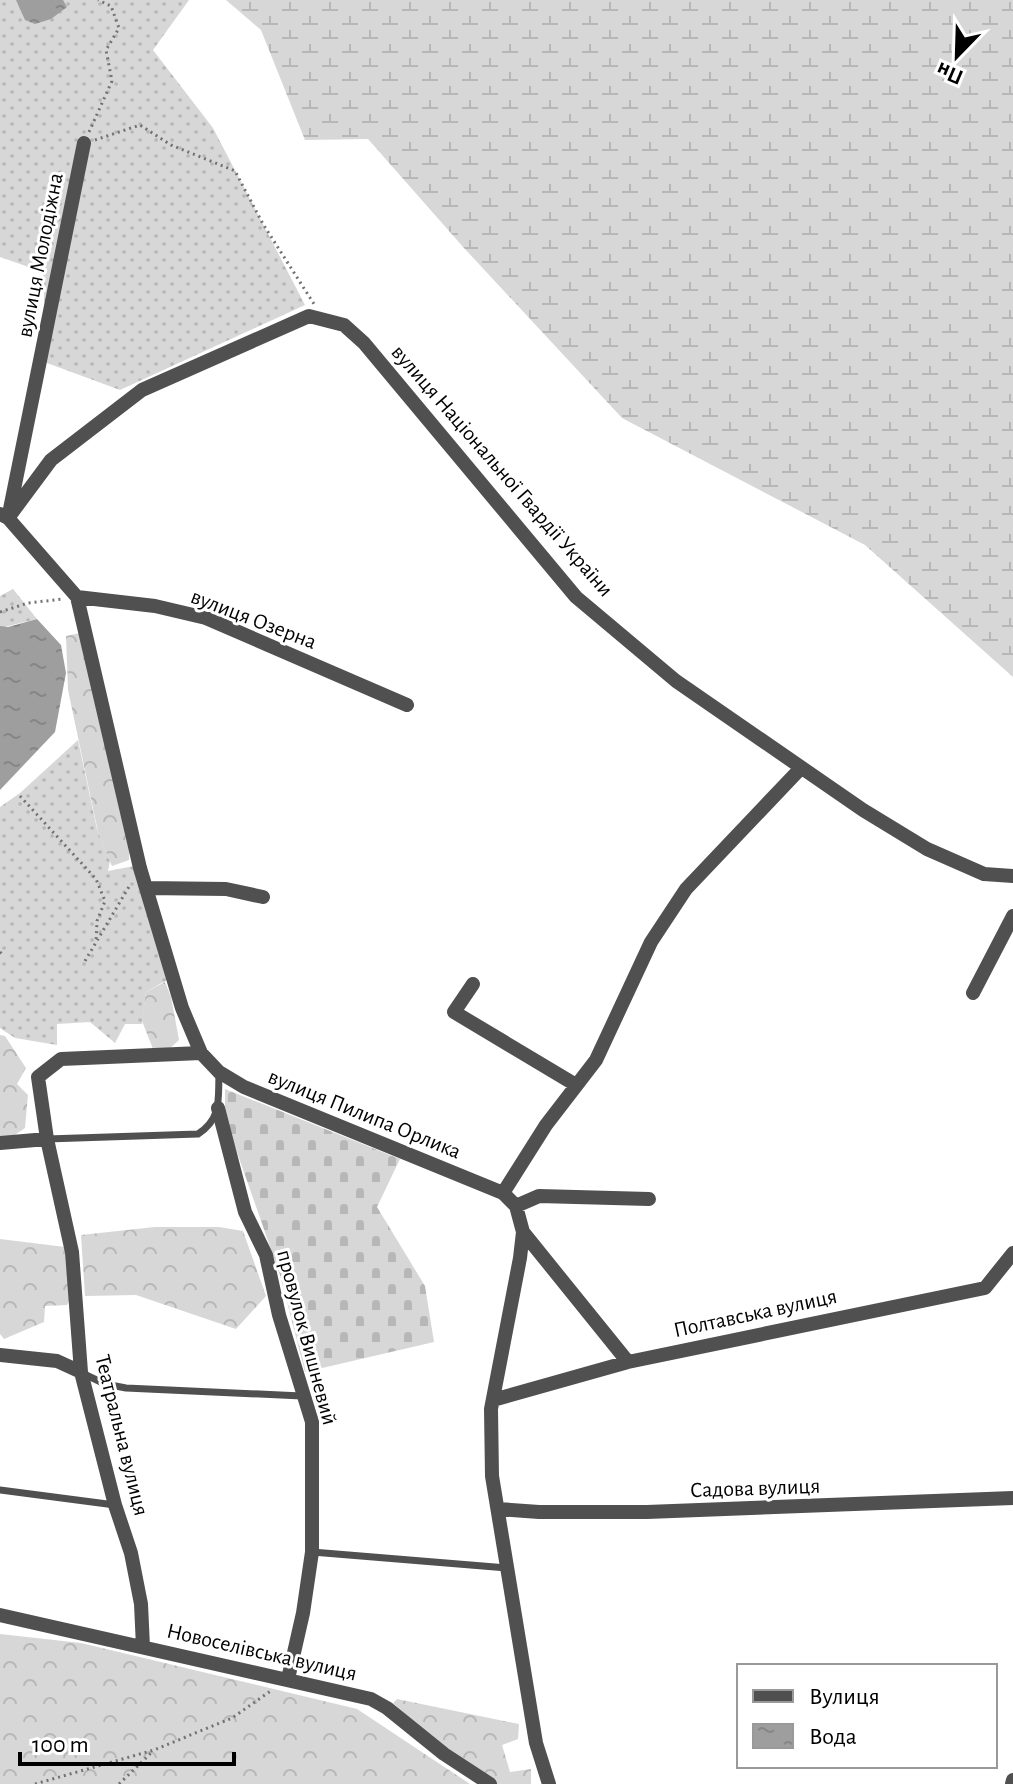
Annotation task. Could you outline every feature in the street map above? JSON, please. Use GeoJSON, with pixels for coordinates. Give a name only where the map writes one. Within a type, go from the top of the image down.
{"type":"FeatureCollection","features":[{"type":"Feature","properties":{"kind":"street","name":"вулиця Молодіжна"},"geometry":{"type":"LineString","coordinates":[[4,516],[84,143]]}},
{"type":"Feature","properties":{"kind":"street"},"geometry":{"type":"LineString","coordinates":[[4,516],[51,460],[142,390],[309,316],[325,320]]}},
{"type":"Feature","properties":{"kind":"street","name":"вулиця Національної Гвардії України"},"geometry":{"type":"LineString","coordinates":[[325,320],[344,325],[364,343],[576,597],[676,681],[801,768],[927,849],[984,874],[1013,876]]}},
{"type":"Feature","properties":{"kind":"street","name":"вулиця Пилипа Орлика"},"geometry":{"type":"LineString","coordinates":[[4,516],[77,597],[139,886],[201,1053],[219,1072],[244,1087],[503,1193],[516,1206],[523,1232],[493,1400],[492,1476],[536,1743],[549,1784]]}},
{"type":"Feature","properties":{"kind":"street","name":"вулиця Озерна"},"geometry":{"type":"LineString","coordinates":[[77,597],[155,606],[206,618],[407,705]]}},
{"type":"Feature","properties":{"kind":"street"},"geometry":{"type":"LineString","coordinates":[[503,1193],[546,1125],[596,1060],[651,942],[686,889],[801,768]]}},
{"type":"Feature","properties":{"kind":"street"},"geometry":{"type":"LineString","coordinates":[[139,886],[226,889],[263,897]]}},
{"type":"Feature","properties":{"kind":"street"},"geometry":{"type":"LineString","coordinates":[[973,993],[1013,916]]}},
{"type":"Feature","properties":{"kind":"street"},"geometry":{"type":"LineString","coordinates":[[473,984],[454,1012],[576,1085]]}},
{"type":"Feature","properties":{"kind":"street","name":"Театральна вулиця"},"geometry":{"type":"LineString","coordinates":[[143,1647],[141,1604],[131,1553],[115,1505],[81,1372],[72,1252],[47,1139],[38,1077],[61,1059],[201,1053]]}},
{"type":"Feature","properties":{"kind":"street","name":"провулок Вишневий"},"geometry":{"type":"LineString","coordinates":[[218,1108],[245,1212],[266,1255],[302,1396],[312,1422],[312,1552],[303,1613],[288,1679]]}},
{"type":"Feature","properties":{"kind":"street"},"geometry":{"type":"LineString","coordinates":[[0,1143],[47,1139]]}},
{"type":"Feature","properties":{"kind":"street"},"geometry":{"type":"LineString","coordinates":[[516,1206],[539,1196],[649,1199]]}},
{"type":"Feature","properties":{"kind":"street"},"geometry":{"type":"LineString","coordinates":[[523,1232],[628,1362]]}},
{"type":"Feature","properties":{"kind":"street","name":"Полтавська вулиця"},"geometry":{"type":"LineString","coordinates":[[493,1400],[628,1362],[985,1288],[1013,1253]]}},
{"type":"Feature","properties":{"kind":"street"},"geometry":{"type":"LineString","coordinates":[[0,1355],[57,1361],[81,1372]]}},
{"type":"Feature","properties":{"kind":"street","name":"Садова вулиця"},"geometry":{"type":"LineString","coordinates":[[498,1509],[647,1512],[1013,1498]]}},
{"type":"Feature","properties":{"kind":"street","name":"Новоселівська вулиця"},"geometry":{"type":"LineString","coordinates":[[0,1615],[371,1699],[490,1784]]}},
{"type":"Feature","properties":{"kind":"lane"},"geometry":{"type":"LineString","coordinates":[[47,1139],[198,1134],[209,1126],[218,1108],[219,1072]]}},
{"type":"Feature","properties":{"kind":"lane"},"geometry":{"type":"LineString","coordinates":[[81,1372],[105,1384],[126,1388],[302,1396]]}},
{"type":"Feature","properties":{"kind":"lane"},"geometry":{"type":"LineString","coordinates":[[0,1490],[115,1505]]}},
{"type":"Feature","properties":{"kind":"lane"},"geometry":{"type":"LineString","coordinates":[[312,1552],[507,1568]]}},
{"type":"Feature","properties":{"kind":"path"},"geometry":{"type":"LineString","coordinates":[[84,143],[112,81],[106,50],[119,28],[111,6],[98,0]]}},
{"type":"Feature","properties":{"kind":"path"},"geometry":{"type":"LineString","coordinates":[[84,143],[140,125],[171,145],[235,171],[263,224],[325,320]]}},
{"type":"Feature","properties":{"kind":"path"},"geometry":{"type":"LineString","coordinates":[[0,612],[28,603],[77,597]]}},
{"type":"Feature","properties":{"kind":"path"},"geometry":{"type":"LineString","coordinates":[[20,796],[96,879],[105,901],[97,921],[96,943]]}},
{"type":"Feature","properties":{"kind":"path"},"geometry":{"type":"LineString","coordinates":[[85,961],[139,886]]}},
{"type":"Feature","properties":{"kind":"path"},"geometry":{"type":"LineString","coordinates":[[35,1784],[154,1750],[232,1718],[288,1679]]}},
{"type":"Feature","properties":{"kind":"path"},"geometry":{"type":"LineString","coordinates":[[119,1784],[154,1750]]}},
{"type":"Feature","properties":{"kind":"green space"},"geometry":{"type":"Polygon","coordinates":[[[0,0],[189,0],[153,50],[213,128],[305,305],[120,390],[47,363],[43,272],[0,257],[0,0]]]}},
{"type":"Feature","properties":{"kind":"green space"},"geometry":{"type":"Polygon","coordinates":[[[226,0],[1013,0],[1013,677],[865,545],[622,418],[368,139],[305,140],[261,30],[226,0]]]}},
{"type":"Feature","properties":{"kind":"green space"},"geometry":{"type":"Polygon","coordinates":[[[13,589],[37,619],[0,628],[0,596],[13,589]]]}},
{"type":"Feature","properties":{"kind":"green space"},"geometry":{"type":"Polygon","coordinates":[[[80,633],[129,841],[129,860],[112,866],[98,832],[68,690],[66,636],[80,633]]]}},
{"type":"Feature","properties":{"kind":"green space"},"geometry":{"type":"Polygon","coordinates":[[[78,740],[97,829],[110,861],[108,871],[134,866],[167,980],[146,992],[142,1024],[125,1024],[115,1043],[90,1022],[57,1024],[57,1045],[15,1038],[0,1028],[0,807],[20,793],[78,740]]]}},
{"type":"Feature","properties":{"kind":"green space"},"geometry":{"type":"Polygon","coordinates":[[[165,982],[179,1040],[168,1050],[153,1049],[142,1021],[146,992],[165,982]]]}},
{"type":"Feature","properties":{"kind":"green space"},"geometry":{"type":"Polygon","coordinates":[[[0,1035],[5,1036],[26,1068],[17,1084],[28,1095],[25,1128],[12,1137],[0,1139],[0,1035]]]}},
{"type":"Feature","properties":{"kind":"green space"},"geometry":{"type":"Polygon","coordinates":[[[225,1089],[400,1159],[377,1207],[425,1286],[434,1342],[305,1372],[280,1275],[225,1118],[225,1089]]]}},
{"type":"Feature","properties":{"kind":"green space"},"geometry":{"type":"Polygon","coordinates":[[[155,1227],[219,1227],[243,1231],[266,1296],[236,1329],[136,1295],[85,1296],[81,1235],[155,1227]]]}},
{"type":"Feature","properties":{"kind":"green space"},"geometry":{"type":"Polygon","coordinates":[[[0,1239],[65,1247],[71,1298],[67,1305],[45,1306],[44,1322],[4,1339],[0,1334],[0,1239]]]}},
{"type":"Feature","properties":{"kind":"green space"},"geometry":{"type":"Polygon","coordinates":[[[0,1634],[81,1643],[357,1709],[470,1784],[0,1784],[0,1634]]]}},
{"type":"Feature","properties":{"kind":"green space"},"geometry":{"type":"Polygon","coordinates":[[[397,1699],[519,1724],[518,1739],[502,1745],[510,1772],[531,1769],[531,1784],[497,1784],[440,1745],[393,1703],[397,1699]]]}},
{"type":"Feature","properties":{"kind":"water"},"geometry":{"type":"Polygon","coordinates":[[[16,0],[63,0],[67,7],[51,19],[35,24],[25,20],[16,0]]]}},
{"type":"Feature","properties":{"kind":"water"},"geometry":{"type":"Polygon","coordinates":[[[37,619],[61,645],[66,673],[55,732],[0,790],[0,626],[8,627],[37,619]]]}}]}
